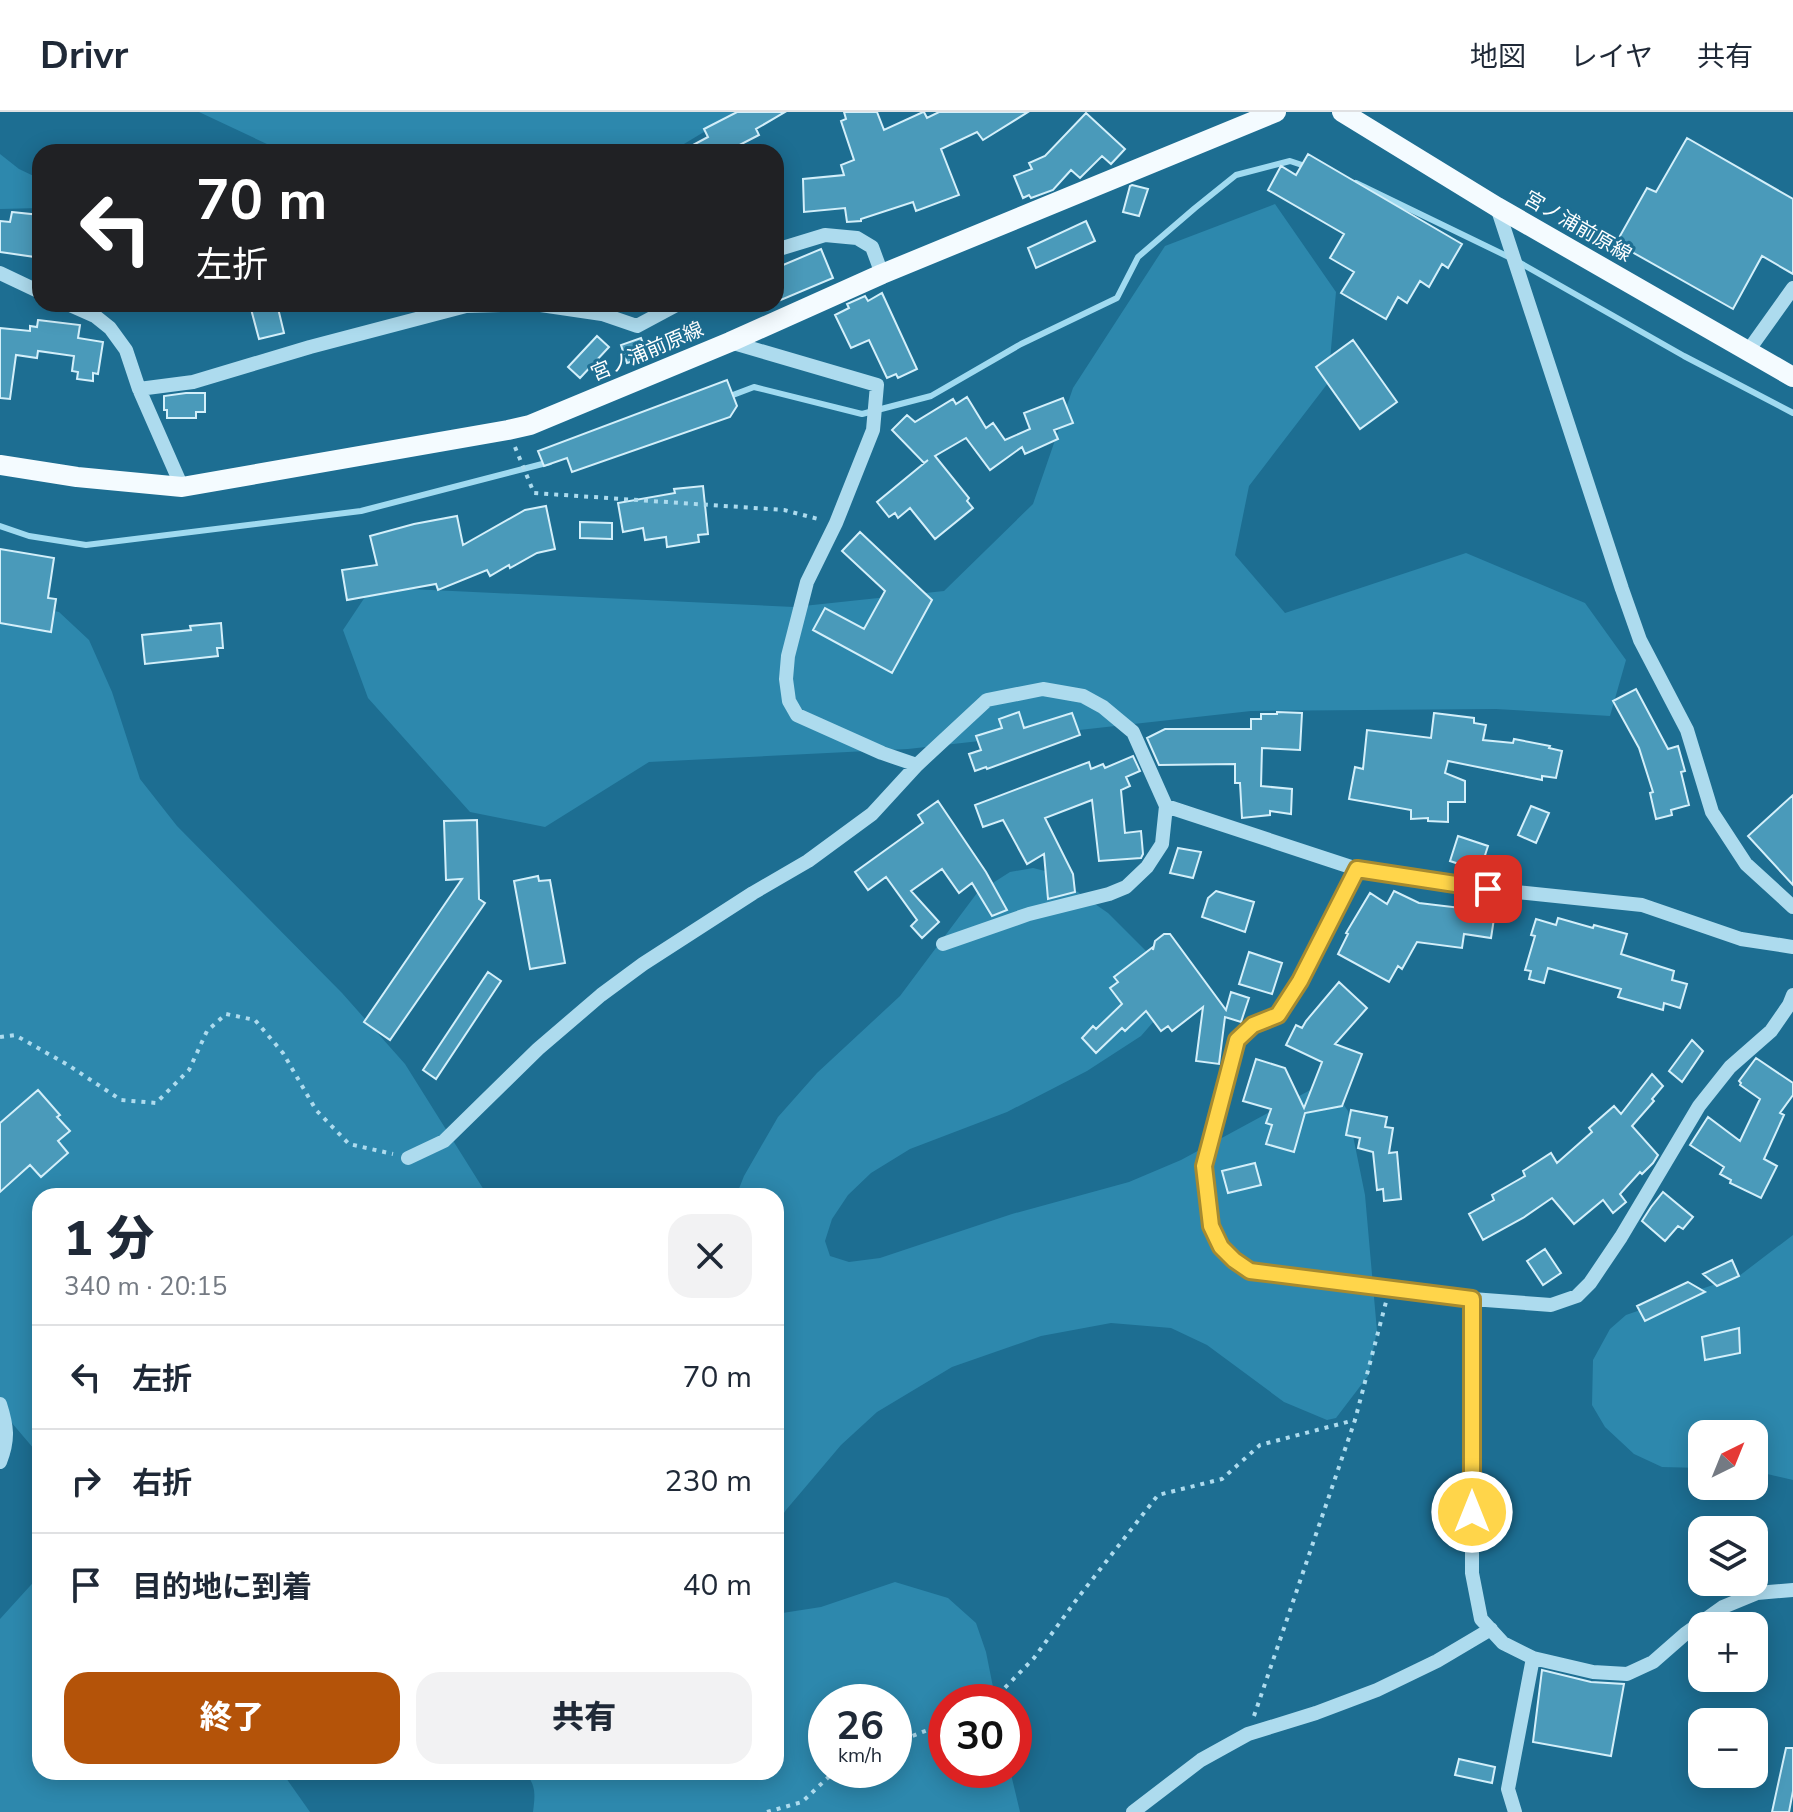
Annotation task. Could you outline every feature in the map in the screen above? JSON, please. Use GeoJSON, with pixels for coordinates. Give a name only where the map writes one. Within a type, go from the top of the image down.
{"type":"FeatureCollection","features":[{"type":"Feature","properties":{"kind":"main road","name":"宮ノ浦前原線"},"geometry":{"type":"LineString","coordinates":[[0,465],[77,477],[182,487],[530,425],[730,342],[882,274],[1276,112]]}},
{"type":"Feature","properties":{"kind":"main road","name":"宮ノ浦前原線"},"geometry":{"type":"LineString","coordinates":[[1342,112],[1497,207],[1793,377]]}},
{"type":"Feature","properties":{"kind":"street"},"geometry":{"type":"LineString","coordinates":[[1497,207],[1640,640],[1687,730],[1712,812],[1746,864],[1793,907]]}},
{"type":"Feature","properties":{"kind":"street"},"geometry":{"type":"LineString","coordinates":[[784,248],[825,235],[857,238],[872,247],[882,274]]}},
{"type":"Feature","properties":{"kind":"street"},"geometry":{"type":"LineString","coordinates":[[0,273],[32,288]]}},
{"type":"Feature","properties":{"kind":"street"},"geometry":{"type":"LineString","coordinates":[[1748,351],[1793,288]]}},
{"type":"Feature","properties":{"kind":"street"},"geometry":{"type":"LineString","coordinates":[[86,312],[110,328],[126,350],[139,389],[182,487]]}},
{"type":"Feature","properties":{"kind":"street"},"geometry":{"type":"LineString","coordinates":[[139,389],[193,382],[443,312]]}},
{"type":"Feature","properties":{"kind":"street"},"geometry":{"type":"LineString","coordinates":[[588,312],[637,326],[663,312]]}},
{"type":"Feature","properties":{"kind":"street"},"geometry":{"type":"LineString","coordinates":[[730,342],[877,385],[873,430],[836,523],[807,582],[788,656],[786,679],[789,701],[797,715],[917,765]]}},
{"type":"Feature","properties":{"kind":"street"},"geometry":{"type":"LineString","coordinates":[[408,1158],[444,1141],[538,1049],[601,995],[643,964],[808,861],[872,814],[917,765],[987,700],[1043,689],[1083,696],[1103,707],[1133,732],[1166,806],[1162,844],[1147,867],[1126,887],[1109,894],[1029,914],[943,944]]}},
{"type":"Feature","properties":{"kind":"street"},"geometry":{"type":"LineString","coordinates":[[1166,806],[1357,869],[1488,889],[1642,905],[1741,939],[1793,947]]}},
{"type":"Feature","properties":{"kind":"street"},"geometry":{"type":"LineString","coordinates":[[1357,869],[1300,981],[1278,1015],[1253,1025],[1237,1040],[1204,1166],[1211,1226],[1221,1247],[1250,1271],[1472,1299],[1551,1305],[1577,1296],[1590,1283],[1621,1237],[1699,1106],[1730,1067],[1771,1031],[1793,995]]}},
{"type":"Feature","properties":{"kind":"street"},"geometry":{"type":"LineString","coordinates":[[1472,1299],[1472,1573],[1481,1619],[1503,1643],[1533,1658],[1593,1672],[1627,1674],[1653,1662],[1723,1607],[1757,1593],[1793,1590]]}},
{"type":"Feature","properties":{"kind":"street"},"geometry":{"type":"LineString","coordinates":[[0,1404],[7,1424],[6,1445],[0,1462]]}},
{"type":"Feature","properties":{"kind":"street"},"geometry":{"type":"LineString","coordinates":[[1133,1812],[1201,1760],[1248,1734],[1377,1690],[1437,1661],[1491,1629]]}},
{"type":"Feature","properties":{"kind":"street"},"geometry":{"type":"LineString","coordinates":[[1515,1812],[1508,1789],[1533,1658]]}},
{"type":"Feature","properties":{"kind":"path"},"geometry":{"type":"LineString","coordinates":[[508,430],[534,493],[784,510],[836,523]]}},
{"type":"Feature","properties":{"kind":"path"},"geometry":{"type":"LineString","coordinates":[[0,1037],[15,1035],[121,1100],[156,1103],[189,1070],[207,1031],[226,1014],[255,1020],[283,1053],[316,1110],[349,1144],[408,1158]]}},
{"type":"Feature","properties":{"kind":"path"},"geometry":{"type":"LineString","coordinates":[[1248,1734],[1355,1420],[1389,1289]]}},
{"type":"Feature","properties":{"kind":"path"},"geometry":{"type":"LineString","coordinates":[[1009,1684],[1034,1658],[1158,1495],[1222,1479],[1260,1445],[1355,1420]]}},
{"type":"Feature","properties":{"kind":"path"},"geometry":{"type":"LineString","coordinates":[[767,1812],[802,1802],[817,1788]]}},
{"type":"Feature","properties":{"kind":"shaded area"},"geometry":{"type":"Polygon","coordinates":[[[199,112],[737,112],[684,144],[267,144],[199,112]]]}},
{"type":"Feature","properties":{"kind":"shaded area"},"geometry":{"type":"Polygon","coordinates":[[[0,154],[32,175],[32,208],[0,209],[0,154]]]}},
{"type":"Feature","properties":{"kind":"shaded area"},"geometry":{"type":"Polygon","coordinates":[[[1275,204],[1336,292],[1328,383],[1249,486],[1235,555],[1285,613],[1466,553],[1585,603],[1626,660],[1610,716],[1496,709],[1251,711],[908,749],[649,762],[545,827],[470,812],[368,698],[343,630],[365,597],[390,588],[794,607],[944,591],[1033,504],[1073,388],[1165,246],[1275,204]]]}},
{"type":"Feature","properties":{"kind":"shaded area"},"geometry":{"type":"Polygon","coordinates":[[[44,609],[59,612],[89,640],[112,692],[140,779],[177,826],[342,993],[405,1064],[483,1188],[32,1188],[32,1447],[0,1409],[0,610],[44,609]]]}},
{"type":"Feature","properties":{"kind":"shaded area"},"geometry":{"type":"Polygon","coordinates":[[[1033,868],[1049,872],[1108,913],[1160,965],[1168,1005],[1141,1036],[1087,1071],[1007,1112],[910,1149],[871,1173],[848,1195],[832,1219],[825,1241],[830,1256],[849,1262],[880,1258],[1012,1214],[1129,1182],[1181,1160],[1314,1088],[1333,1089],[1348,1111],[1365,1195],[1377,1331],[1368,1376],[1336,1418],[1327,1420],[1284,1402],[1207,1345],[1171,1328],[1111,1323],[1041,1336],[952,1367],[877,1412],[841,1445],[784,1513],[784,1188],[739,1188],[778,1117],[817,1073],[900,996],[977,893],[1010,872],[1033,868]]]}},
{"type":"Feature","properties":{"kind":"shaded area"},"geometry":{"type":"Polygon","coordinates":[[[1793,1235],[1793,1480],[1768,1474],[1768,1420],[1688,1420],[1688,1468],[1662,1467],[1634,1454],[1605,1427],[1592,1405],[1593,1360],[1610,1329],[1626,1315],[1739,1276],[1793,1235]]]}},
{"type":"Feature","properties":{"kind":"shaded area"},"geometry":{"type":"Polygon","coordinates":[[[895,1582],[948,1598],[976,1623],[992,1684],[928,1684],[928,1788],[1014,1788],[1020,1812],[533,1812],[534,1795],[530,1780],[784,1780],[784,1613],[821,1607],[895,1582]]]}},
{"type":"Feature","properties":{"kind":"shaded area"},"geometry":{"type":"Polygon","coordinates":[[[32,1584],[32,1780],[287,1780],[310,1812],[0,1812],[0,1619],[32,1584]]]}},
{"type":"Feature","properties":{"kind":"building"},"geometry":{"type":"Polygon","coordinates":[[[737,112],[785,112],[756,129],[759,135],[742,144],[695,144],[708,137],[704,129],[737,112]]]}},
{"type":"Feature","properties":{"kind":"building"},"geometry":{"type":"Polygon","coordinates":[[[844,112],[877,112],[884,130],[923,112],[927,118],[939,112],[1028,112],[983,140],[977,132],[941,149],[959,195],[916,211],[913,202],[861,221],[847,222],[845,208],[804,212],[803,179],[844,175],[841,165],[854,160],[841,121],[846,119],[844,112]]]}},
{"type":"Feature","properties":{"kind":"building"},"geometry":{"type":"Polygon","coordinates":[[[1086,113],[1125,149],[1111,164],[1102,156],[1080,178],[1071,170],[1053,190],[1023,198],[1014,176],[1032,169],[1029,163],[1045,156],[1086,113]]]}},
{"type":"Feature","properties":{"kind":"building"},"geometry":{"type":"Polygon","coordinates":[[[1687,138],[1793,199],[1793,274],[1762,256],[1733,309],[1616,243],[1647,188],[1656,192],[1687,138]]]}},
{"type":"Feature","properties":{"kind":"building"},"geometry":{"type":"Polygon","coordinates":[[[1308,154],[1462,244],[1448,268],[1442,264],[1429,287],[1420,281],[1407,303],[1398,297],[1386,319],[1341,293],[1354,272],[1330,258],[1344,234],[1268,190],[1281,166],[1296,175],[1308,154]]]}},
{"type":"Feature","properties":{"kind":"building"},"geometry":{"type":"Polygon","coordinates":[[[1132,185],[1148,189],[1139,216],[1123,212],[1132,185]]]}},
{"type":"Feature","properties":{"kind":"building"},"geometry":{"type":"Polygon","coordinates":[[[12,212],[32,214],[32,257],[0,252],[0,221],[10,222],[12,212]]]}},
{"type":"Feature","properties":{"kind":"building"},"geometry":{"type":"Polygon","coordinates":[[[1086,221],[1095,241],[1036,268],[1028,248],[1086,221]]]}},
{"type":"Feature","properties":{"kind":"building"},"geometry":{"type":"Polygon","coordinates":[[[821,249],[833,278],[784,299],[784,265],[821,249]]]}},
{"type":"Feature","properties":{"kind":"building"},"geometry":{"type":"Polygon","coordinates":[[[882,293],[917,369],[898,378],[896,374],[887,378],[869,340],[851,348],[835,315],[849,308],[847,304],[865,296],[868,301],[882,293]]]}},
{"type":"Feature","properties":{"kind":"building"},"geometry":{"type":"Polygon","coordinates":[[[252,312],[279,312],[284,333],[259,339],[252,312]]]}},
{"type":"Feature","properties":{"kind":"building"},"geometry":{"type":"Polygon","coordinates":[[[38,320],[80,325],[78,338],[103,342],[98,374],[93,373],[93,381],[77,379],[78,372],[72,371],[74,356],[38,351],[37,358],[16,355],[10,399],[0,398],[0,328],[30,331],[30,326],[37,327],[38,320]]]}},
{"type":"Feature","properties":{"kind":"building"},"geometry":{"type":"Polygon","coordinates":[[[597,336],[609,347],[580,378],[568,367],[597,336]]]}},
{"type":"Feature","properties":{"kind":"building"},"geometry":{"type":"Polygon","coordinates":[[[641,338],[648,357],[627,363],[621,345],[641,338]]]}},
{"type":"Feature","properties":{"kind":"building"},"geometry":{"type":"Polygon","coordinates":[[[1353,340],[1397,402],[1360,429],[1316,367],[1353,340]]]}},
{"type":"Feature","properties":{"kind":"building"},"geometry":{"type":"Polygon","coordinates":[[[727,380],[737,406],[730,417],[572,472],[567,458],[544,466],[538,451],[727,380]]]}},
{"type":"Feature","properties":{"kind":"building"},"geometry":{"type":"Polygon","coordinates":[[[205,393],[205,412],[196,412],[196,418],[167,418],[164,396],[205,393]]]}},
{"type":"Feature","properties":{"kind":"building"},"geometry":{"type":"Polygon","coordinates":[[[967,397],[986,428],[993,423],[1005,440],[1030,429],[1024,413],[1063,398],[1073,423],[1054,430],[1058,439],[1025,454],[1022,447],[990,470],[966,438],[935,456],[969,498],[967,501],[973,508],[935,539],[910,508],[898,518],[895,513],[889,517],[877,502],[928,460],[924,463],[892,430],[907,415],[915,422],[953,399],[956,404],[967,397]]]}},
{"type":"Feature","properties":{"kind":"building"},"geometry":{"type":"Polygon","coordinates":[[[703,486],[708,534],[698,535],[699,542],[667,547],[666,537],[645,540],[643,528],[623,532],[618,503],[675,493],[674,489],[703,486]]]}},
{"type":"Feature","properties":{"kind":"building"},"geometry":{"type":"Polygon","coordinates":[[[546,506],[555,549],[537,553],[490,576],[487,570],[438,590],[436,584],[347,600],[342,570],[377,565],[370,536],[457,516],[463,545],[525,510],[546,506]]]}},
{"type":"Feature","properties":{"kind":"building"},"geometry":{"type":"Polygon","coordinates":[[[580,522],[612,523],[612,539],[580,538],[580,522]]]}},
{"type":"Feature","properties":{"kind":"building"},"geometry":{"type":"Polygon","coordinates":[[[860,532],[932,600],[892,673],[813,630],[825,608],[864,629],[885,591],[842,551],[860,532]]]}},
{"type":"Feature","properties":{"kind":"building"},"geometry":{"type":"Polygon","coordinates":[[[0,549],[54,558],[48,598],[56,599],[51,632],[0,623],[0,549]]]}},
{"type":"Feature","properties":{"kind":"building"},"geometry":{"type":"Polygon","coordinates":[[[221,623],[223,648],[217,648],[218,656],[145,664],[142,635],[191,630],[190,626],[221,623]]]}},
{"type":"Feature","properties":{"kind":"building"},"geometry":{"type":"Polygon","coordinates":[[[1636,689],[1668,749],[1678,746],[1685,771],[1681,772],[1689,805],[1671,810],[1672,815],[1656,819],[1650,793],[1653,792],[1639,748],[1613,701],[1636,689]]]}},
{"type":"Feature","properties":{"kind":"building"},"geometry":{"type":"Polygon","coordinates":[[[1019,712],[1024,728],[1072,713],[1080,735],[975,771],[969,754],[981,750],[976,736],[1002,728],[999,719],[1019,712]]]}},
{"type":"Feature","properties":{"kind":"building"},"geometry":{"type":"Polygon","coordinates":[[[1302,713],[1300,750],[1262,748],[1261,786],[1292,789],[1291,814],[1270,811],[1270,815],[1242,818],[1240,783],[1235,783],[1235,764],[1159,765],[1147,738],[1165,729],[1251,729],[1251,719],[1261,719],[1261,714],[1302,713]]]}},
{"type":"Feature","properties":{"kind":"building"},"geometry":{"type":"Polygon","coordinates":[[[1434,713],[1474,718],[1474,723],[1486,725],[1483,740],[1513,743],[1514,739],[1562,751],[1556,778],[1542,776],[1542,780],[1448,761],[1445,773],[1465,781],[1465,802],[1448,802],[1448,822],[1411,819],[1411,810],[1349,799],[1355,767],[1363,769],[1367,730],[1431,738],[1434,713]]]}},
{"type":"Feature","properties":{"kind":"building"},"geometry":{"type":"Polygon","coordinates":[[[1133,756],[1140,771],[1126,777],[1130,786],[1121,790],[1125,833],[1141,831],[1141,858],[1099,861],[1092,800],[1045,818],[1073,874],[1075,892],[1048,899],[1044,854],[1027,864],[1003,820],[983,827],[975,805],[1089,762],[1091,769],[1103,764],[1105,768],[1133,756]]]}},
{"type":"Feature","properties":{"kind":"building"},"geometry":{"type":"Polygon","coordinates":[[[1793,795],[1793,885],[1748,836],[1793,795]]]}},
{"type":"Feature","properties":{"kind":"building"},"geometry":{"type":"Polygon","coordinates":[[[938,801],[986,872],[1007,910],[992,916],[972,883],[959,893],[942,869],[911,891],[939,922],[922,938],[911,926],[917,920],[886,877],[868,890],[855,872],[923,823],[918,815],[938,801]]]}},
{"type":"Feature","properties":{"kind":"building"},"geometry":{"type":"Polygon","coordinates":[[[1531,806],[1549,813],[1536,843],[1518,835],[1531,806]]]}},
{"type":"Feature","properties":{"kind":"building"},"geometry":{"type":"Polygon","coordinates":[[[477,820],[479,899],[485,903],[390,1040],[364,1022],[462,879],[446,880],[444,821],[477,820]]]}},
{"type":"Feature","properties":{"kind":"building"},"geometry":{"type":"Polygon","coordinates":[[[1458,836],[1488,846],[1480,871],[1450,861],[1458,836]]]}},
{"type":"Feature","properties":{"kind":"building"},"geometry":{"type":"Polygon","coordinates":[[[1178,848],[1201,852],[1193,878],[1170,873],[1178,848]]]}},
{"type":"Feature","properties":{"kind":"building"},"geometry":{"type":"Polygon","coordinates":[[[538,876],[539,881],[550,880],[565,963],[530,969],[514,881],[538,876]]]}},
{"type":"Feature","properties":{"kind":"building"},"geometry":{"type":"Polygon","coordinates":[[[1216,891],[1254,902],[1245,932],[1202,917],[1208,898],[1216,891]]]}},
{"type":"Feature","properties":{"kind":"building"},"geometry":{"type":"Polygon","coordinates":[[[1394,891],[1419,903],[1495,912],[1491,938],[1464,934],[1462,948],[1417,942],[1402,969],[1398,966],[1389,982],[1338,954],[1346,933],[1370,893],[1387,904],[1394,891]]]}},
{"type":"Feature","properties":{"kind":"building"},"geometry":{"type":"Polygon","coordinates":[[[1558,918],[1627,934],[1621,954],[1674,971],[1672,980],[1687,984],[1680,1008],[1664,1003],[1663,1010],[1618,997],[1621,989],[1548,968],[1544,983],[1529,979],[1531,971],[1525,970],[1535,936],[1531,935],[1536,919],[1556,925],[1558,918]]]}},
{"type":"Feature","properties":{"kind":"building"},"geometry":{"type":"Polygon","coordinates":[[[1164,934],[1170,934],[1226,1010],[1231,992],[1249,998],[1241,1022],[1225,1017],[1219,1064],[1196,1061],[1203,1007],[1172,1031],[1168,1026],[1161,1031],[1146,1011],[1125,1031],[1122,1028],[1096,1053],[1082,1038],[1122,1004],[1110,988],[1118,982],[1114,977],[1153,947],[1153,950],[1155,941],[1164,934]]]}},
{"type":"Feature","properties":{"kind":"building"},"geometry":{"type":"Polygon","coordinates":[[[1249,952],[1282,963],[1272,994],[1239,984],[1249,952]]]}},
{"type":"Feature","properties":{"kind":"building"},"geometry":{"type":"Polygon","coordinates":[[[488,972],[501,981],[436,1079],[423,1070],[488,972]]]}},
{"type":"Feature","properties":{"kind":"building"},"geometry":{"type":"Polygon","coordinates":[[[1339,982],[1367,1008],[1335,1044],[1362,1054],[1342,1106],[1305,1113],[1294,1152],[1266,1144],[1272,1125],[1266,1123],[1271,1109],[1243,1101],[1256,1059],[1285,1068],[1304,1108],[1322,1062],[1286,1045],[1296,1025],[1302,1028],[1339,982]]]}},
{"type":"Feature","properties":{"kind":"building"},"geometry":{"type":"Polygon","coordinates":[[[1692,1040],[1703,1051],[1682,1082],[1669,1071],[1692,1040]]]}},
{"type":"Feature","properties":{"kind":"building"},"geometry":{"type":"Polygon","coordinates":[[[1756,1058],[1793,1083],[1793,1095],[1780,1113],[1784,1115],[1764,1159],[1777,1166],[1761,1198],[1730,1183],[1731,1180],[1720,1174],[1724,1167],[1690,1145],[1708,1117],[1740,1141],[1760,1099],[1739,1081],[1756,1058]]]}},
{"type":"Feature","properties":{"kind":"building"},"geometry":{"type":"Polygon","coordinates":[[[1652,1074],[1663,1086],[1632,1126],[1658,1155],[1620,1194],[1626,1202],[1613,1213],[1603,1200],[1574,1224],[1552,1198],[1483,1240],[1469,1214],[1494,1200],[1492,1195],[1525,1176],[1523,1171],[1551,1153],[1557,1163],[1592,1132],[1589,1128],[1614,1106],[1621,1114],[1652,1074]]]}},
{"type":"Feature","properties":{"kind":"building"},"geometry":{"type":"Polygon","coordinates":[[[38,1090],[70,1131],[58,1141],[68,1153],[41,1177],[30,1165],[0,1192],[0,1123],[38,1090]]]}},
{"type":"Feature","properties":{"kind":"building"},"geometry":{"type":"Polygon","coordinates":[[[1351,1110],[1387,1117],[1385,1127],[1393,1128],[1389,1153],[1397,1152],[1401,1199],[1384,1201],[1383,1189],[1377,1190],[1373,1152],[1358,1148],[1360,1138],[1346,1135],[1351,1110]]]}},
{"type":"Feature","properties":{"kind":"building"},"geometry":{"type":"Polygon","coordinates":[[[1255,1163],[1261,1185],[1228,1193],[1222,1171],[1255,1163]]]}},
{"type":"Feature","properties":{"kind":"building"},"geometry":{"type":"Polygon","coordinates":[[[1663,1192],[1693,1217],[1683,1229],[1678,1226],[1665,1241],[1642,1221],[1663,1192]]]}},
{"type":"Feature","properties":{"kind":"building"},"geometry":{"type":"Polygon","coordinates":[[[1545,1249],[1561,1273],[1543,1285],[1527,1261],[1545,1249]]]}},
{"type":"Feature","properties":{"kind":"building"},"geometry":{"type":"Polygon","coordinates":[[[1732,1260],[1739,1276],[1717,1286],[1703,1274],[1732,1260]]]}},
{"type":"Feature","properties":{"kind":"building"},"geometry":{"type":"Polygon","coordinates":[[[1688,1282],[1705,1292],[1645,1321],[1637,1306],[1688,1282]]]}},
{"type":"Feature","properties":{"kind":"building"},"geometry":{"type":"Polygon","coordinates":[[[1739,1328],[1740,1353],[1705,1360],[1702,1337],[1739,1328]]]}},
{"type":"Feature","properties":{"kind":"building"},"geometry":{"type":"Polygon","coordinates":[[[1542,1670],[1591,1682],[1624,1684],[1611,1756],[1533,1742],[1542,1670]]]}},
{"type":"Feature","properties":{"kind":"building"},"geometry":{"type":"Polygon","coordinates":[[[1786,1748],[1793,1748],[1793,1791],[1789,1812],[1772,1812],[1786,1748]]]}},
{"type":"Feature","properties":{"kind":"building"},"geometry":{"type":"Polygon","coordinates":[[[1459,1759],[1495,1767],[1492,1783],[1455,1775],[1459,1759]]]}},
{"type":"Feature","properties":{"kind":"waterway"},"geometry":{"type":"LineString","coordinates":[[725,398],[754,387],[862,414],[931,396],[1021,344],[1117,298],[1138,257],[1236,175],[1290,161],[1308,167]]}},
{"type":"Feature","properties":{"kind":"waterway"},"geometry":{"type":"LineString","coordinates":[[1356,183],[1515,260],[1684,356],[1793,413]]}},
{"type":"Feature","properties":{"kind":"waterway"},"geometry":{"type":"LineString","coordinates":[[0,526],[29,536],[86,545],[361,511],[550,462]]}},
{"type":"Feature","properties":{"kind":"route"},"geometry":{"type":"LineString","coordinates":[[1472,1512],[1472,1299],[1250,1271],[1221,1247],[1211,1226],[1204,1166],[1237,1040],[1253,1025],[1278,1015],[1300,981],[1357,869],[1488,889]]}}]}
